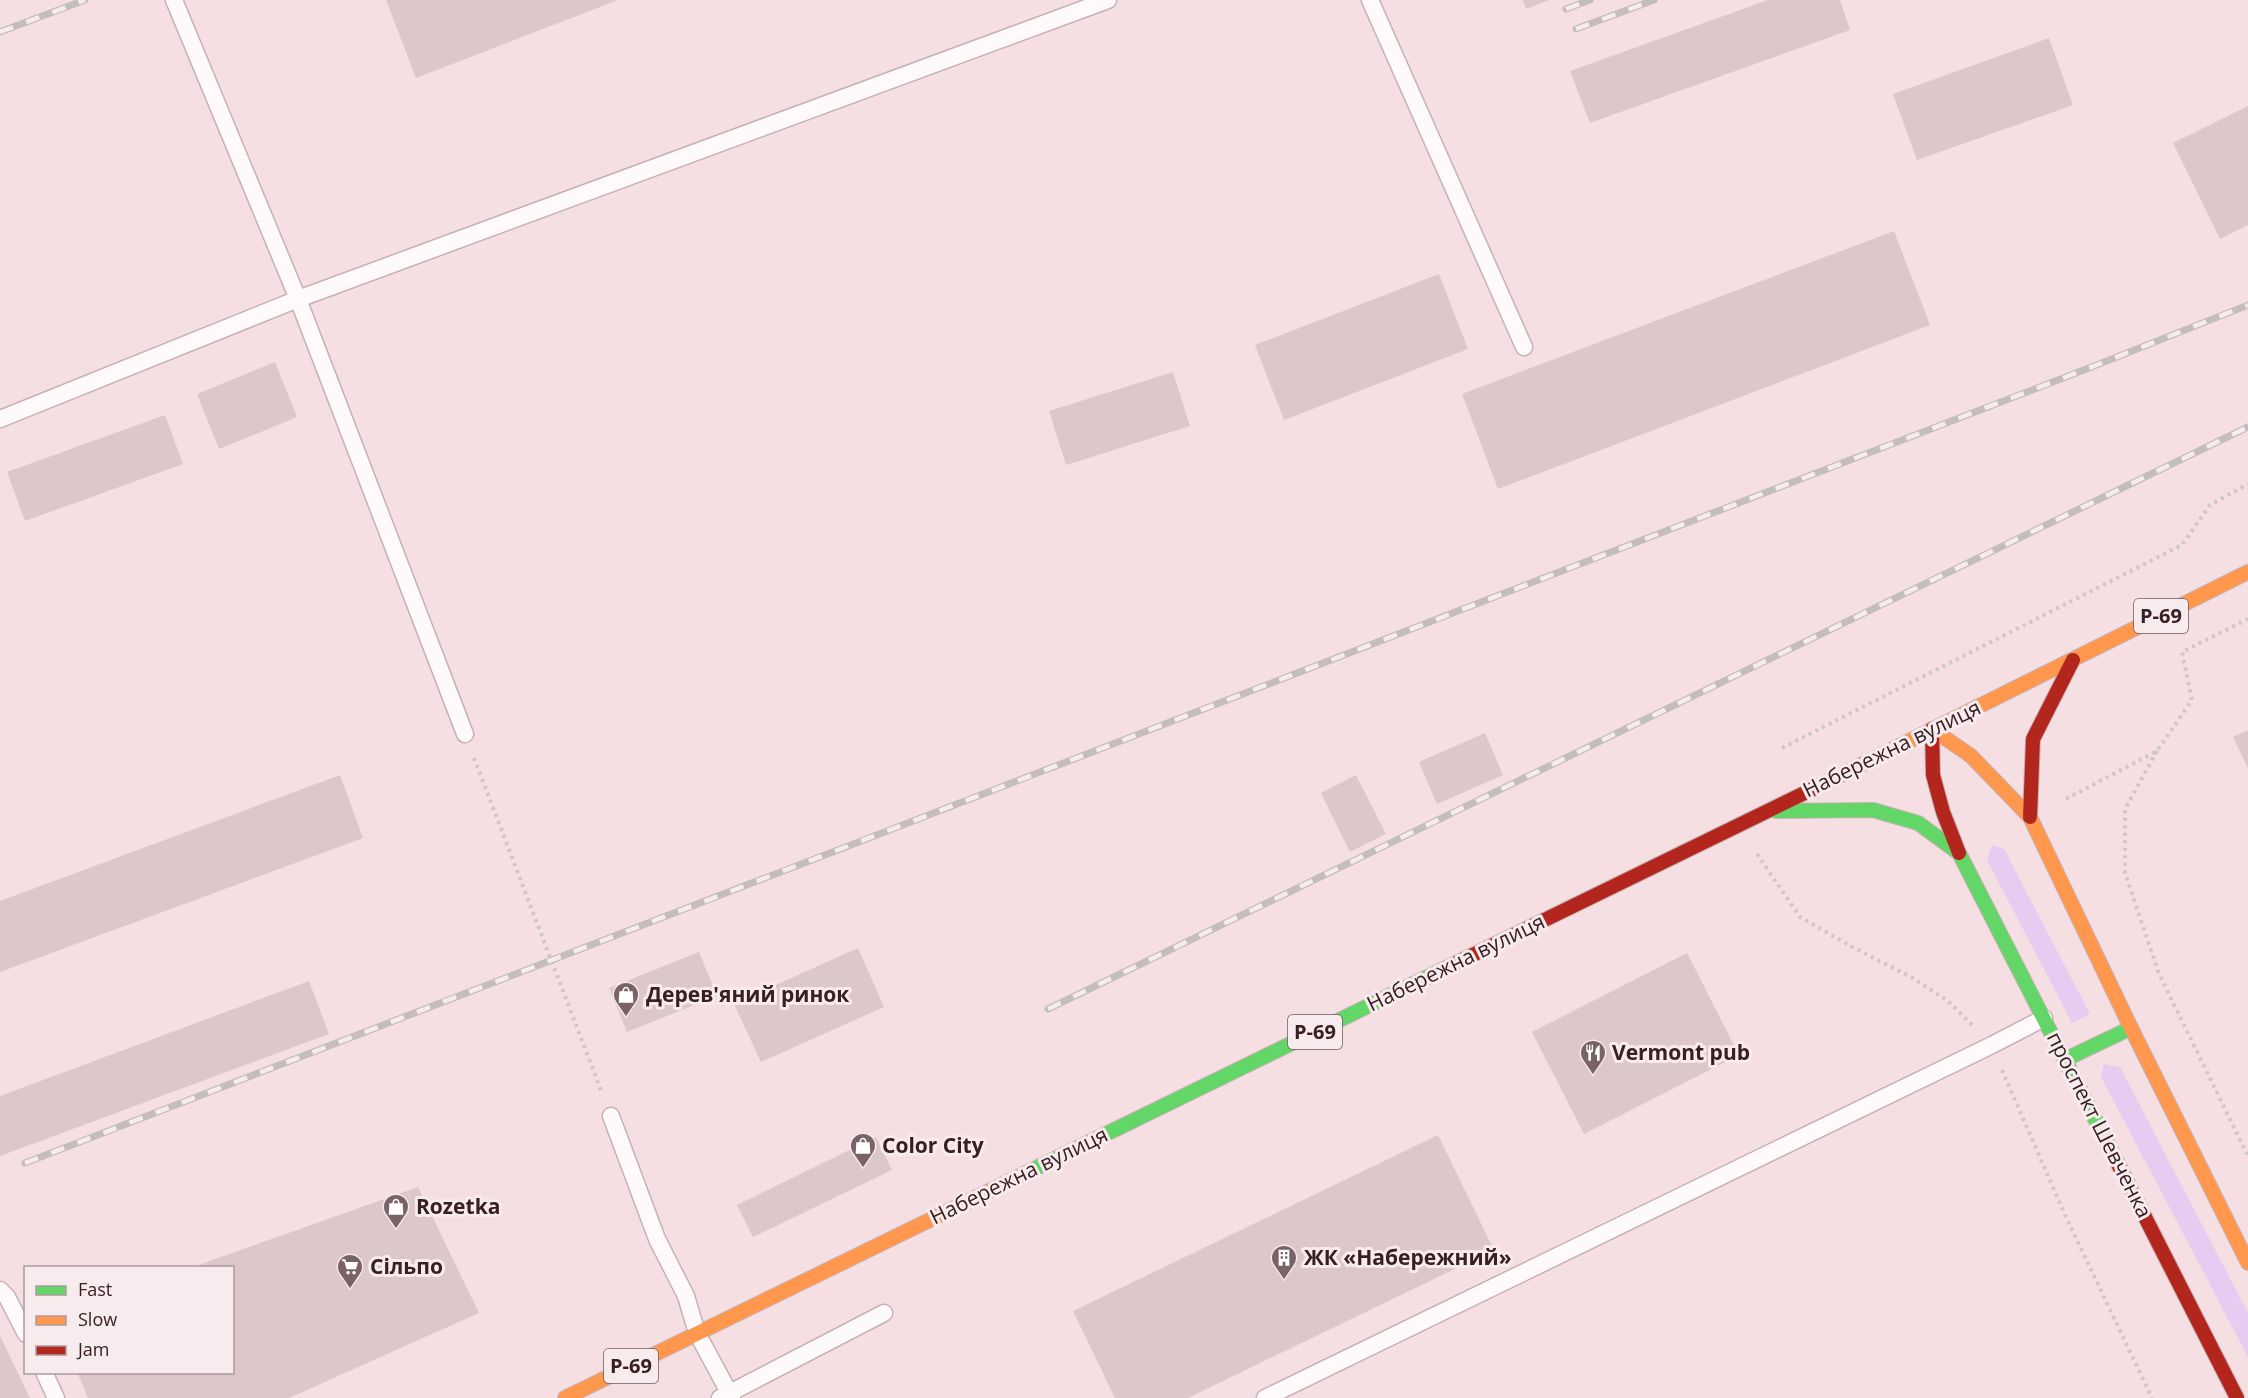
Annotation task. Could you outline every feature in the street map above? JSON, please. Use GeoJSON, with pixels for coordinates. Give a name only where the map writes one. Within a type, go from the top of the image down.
{"type":"FeatureCollection","features":[{"type":"Feature","properties":{"kind":"main road","name":"Набережна вулиця"},"geometry":{"type":"LineString","coordinates":[[565,1398],[1768,811],[2248,572]]}},
{"type":"Feature","properties":{"kind":"main road"},"geometry":{"type":"LineString","coordinates":[[2030,818],[2033,739],[2073,660]]}},
{"type":"Feature","properties":{"kind":"main road"},"geometry":{"type":"LineString","coordinates":[[1932,729],[1971,756],[2030,818],[2248,1263]]}},
{"type":"Feature","properties":{"kind":"main road","name":"проспект Шевченка"},"geometry":{"type":"LineString","coordinates":[[1932,729],[1933,775],[1943,812],[1959,853],[2237,1398]]}},
{"type":"Feature","properties":{"kind":"main road"},"geometry":{"type":"LineString","coordinates":[[1768,811],[1874,810],[1918,823],[1959,853]]}},
{"type":"Feature","properties":{"kind":"main road"},"geometry":{"type":"LineString","coordinates":[[2066,1059],[2131,1028]]}},
{"type":"Feature","properties":{"kind":"lane"},"geometry":{"type":"LineString","coordinates":[[174,0],[298,299],[465,734]]}},
{"type":"Feature","properties":{"kind":"lane"},"geometry":{"type":"LineString","coordinates":[[0,419],[298,299],[1108,0]]}},
{"type":"Feature","properties":{"kind":"lane"},"geometry":{"type":"LineString","coordinates":[[1370,0],[1524,348]]}},
{"type":"Feature","properties":{"kind":"lane"},"geometry":{"type":"LineString","coordinates":[[1265,1398],[1992,1046],[2044,1018]]}},
{"type":"Feature","properties":{"kind":"lane"},"geometry":{"type":"LineString","coordinates":[[611,1116],[657,1239],[686,1296],[697,1333],[727,1396],[884,1313]]}},
{"type":"Feature","properties":{"kind":"lane"},"geometry":{"type":"LineString","coordinates":[[0,1290],[7,1297],[24,1330]]}},
{"type":"Feature","properties":{"kind":"lane"},"geometry":{"type":"LineString","coordinates":[[45,1374],[56,1398]]}},
{"type":"Feature","properties":{"kind":"path"},"geometry":{"type":"LineString","coordinates":[[1782,748],[2182,545],[2210,505],[2248,484]]}},
{"type":"Feature","properties":{"kind":"path"},"geometry":{"type":"LineString","coordinates":[[2248,619],[2182,652],[2192,700],[2157,751],[2125,809],[2125,873],[2160,974],[2248,1156]]}},
{"type":"Feature","properties":{"kind":"path"},"geometry":{"type":"LineString","coordinates":[[465,734],[611,1116]]}},
{"type":"Feature","properties":{"kind":"path"},"geometry":{"type":"LineString","coordinates":[[2064,800],[2157,751]]}},
{"type":"Feature","properties":{"kind":"path"},"geometry":{"type":"LineString","coordinates":[[2103,1298],[2152,1398]]}},
{"type":"Feature","properties":{"kind":"shaded area"},"geometry":{"type":"Polygon","coordinates":[[[1992,845],[2004,849],[2090,1014],[2072,1023],[1987,860],[1992,845]]]}},
{"type":"Feature","properties":{"kind":"shaded area"},"geometry":{"type":"Polygon","coordinates":[[[2104,1064],[2120,1067],[2248,1313],[2248,1357],[2101,1077],[2104,1064]]]}},
{"type":"Feature","properties":{"kind":"building"},"geometry":{"type":"Polygon","coordinates":[[[386,0],[618,0],[416,78],[386,0]]]}},
{"type":"Feature","properties":{"kind":"building"},"geometry":{"type":"Polygon","coordinates":[[[1523,0],[1549,0],[1526,9],[1523,0]]]}},
{"type":"Feature","properties":{"kind":"building"},"geometry":{"type":"Polygon","coordinates":[[[1768,0],[1840,0],[1850,30],[1590,123],[1570,71],[1768,0]]]}},
{"type":"Feature","properties":{"kind":"building"},"geometry":{"type":"Polygon","coordinates":[[[2049,38],[2073,105],[1917,160],[1893,94],[2049,38]]]}},
{"type":"Feature","properties":{"kind":"building"},"geometry":{"type":"Polygon","coordinates":[[[2248,106],[2248,225],[2220,239],[2173,143],[2248,106]]]}},
{"type":"Feature","properties":{"kind":"building"},"geometry":{"type":"Polygon","coordinates":[[[1894,231],[1930,325],[1498,489],[1462,394],[1894,231]]]}},
{"type":"Feature","properties":{"kind":"building"},"geometry":{"type":"Polygon","coordinates":[[[1439,274],[1468,349],[1284,420],[1255,345],[1439,274]]]}},
{"type":"Feature","properties":{"kind":"building"},"geometry":{"type":"Polygon","coordinates":[[[275,362],[297,417],[219,449],[197,394],[275,362]]]}},
{"type":"Feature","properties":{"kind":"building"},"geometry":{"type":"Polygon","coordinates":[[[1173,372],[1190,426],[1066,465],[1049,411],[1173,372]]]}},
{"type":"Feature","properties":{"kind":"building"},"geometry":{"type":"Polygon","coordinates":[[[165,415],[183,464],[25,521],[7,472],[165,415]]]}},
{"type":"Feature","properties":{"kind":"building"},"geometry":{"type":"Polygon","coordinates":[[[2248,730],[2248,768],[2233,737],[2248,730]]]}},
{"type":"Feature","properties":{"kind":"building"},"geometry":{"type":"Polygon","coordinates":[[[1485,733],[1503,775],[1437,804],[1419,762],[1485,733]]]}},
{"type":"Feature","properties":{"kind":"building"},"geometry":{"type":"Polygon","coordinates":[[[340,775],[363,838],[0,972],[0,901],[340,775]]]}},
{"type":"Feature","properties":{"kind":"building"},"geometry":{"type":"Polygon","coordinates":[[[1356,775],[1386,834],[1350,852],[1321,793],[1356,775]]]}},
{"type":"Feature","properties":{"kind":"building"},"geometry":{"type":"Polygon","coordinates":[[[858,948],[884,1007],[761,1062],[734,1004],[858,948]]]}},
{"type":"Feature","properties":{"kind":"building"},"geometry":{"type":"Polygon","coordinates":[[[699,952],[717,996],[627,1032],[609,988],[699,952]]]}},
{"type":"Feature","properties":{"kind":"building"},"geometry":{"type":"Polygon","coordinates":[[[1687,953],[1739,1055],[1584,1134],[1532,1032],[1687,953]]]}},
{"type":"Feature","properties":{"kind":"building"},"geometry":{"type":"Polygon","coordinates":[[[309,981],[329,1034],[0,1156],[0,1096],[309,981]]]}},
{"type":"Feature","properties":{"kind":"building","name":"ЖК «Набережний»"},"geometry":{"type":"Polygon","coordinates":[[[1438,1135],[1494,1250],[1188,1398],[1115,1398],[1073,1311],[1438,1135]]]}},
{"type":"Feature","properties":{"kind":"building"},"geometry":{"type":"Polygon","coordinates":[[[876,1137],[892,1170],[753,1237],[737,1205],[876,1137]]]}},
{"type":"Feature","properties":{"kind":"building","name":"Сільпо"},"geometry":{"type":"Polygon","coordinates":[[[418,1187],[479,1313],[289,1398],[88,1398],[78,1374],[234,1374],[234,1266],[196,1266],[418,1187]]]}},
{"type":"Feature","properties":{"kind":"building"},"geometry":{"type":"Polygon","coordinates":[[[0,1336],[30,1398],[0,1398],[0,1336]]]}},
{"type":"Feature","properties":{"kind":"railway"},"geometry":{"type":"LineString","coordinates":[[0,32],[85,0]]}},
{"type":"Feature","properties":{"kind":"railway"},"geometry":{"type":"LineString","coordinates":[[1566,9],[1590,0]]}},
{"type":"Feature","properties":{"kind":"railway"},"geometry":{"type":"LineString","coordinates":[[1576,29],[1654,0]]}},
{"type":"Feature","properties":{"kind":"railway"},"geometry":{"type":"LineString","coordinates":[[25,1163],[2248,305]]}},
{"type":"Feature","properties":{"kind":"railway"},"geometry":{"type":"LineString","coordinates":[[1048,1009],[2248,427]]}},
{"type":"Feature","properties":{"kind":"traffic: fast"},"geometry":{"type":"LineString","coordinates":[[1776,811],[1873,810],[1918,823],[1959,853]]}},
{"type":"Feature","properties":{"kind":"traffic: fast"},"geometry":{"type":"LineString","coordinates":[[1959,853],[2117,1162]]}},
{"type":"Feature","properties":{"kind":"traffic: fast"},"geometry":{"type":"LineString","coordinates":[[1024,1174],[1444,969]]}},
{"type":"Feature","properties":{"kind":"traffic: fast"},"geometry":{"type":"LineString","coordinates":[[2066,1059],[2131,1028]]}},
{"type":"Feature","properties":{"kind":"traffic: slow"},"geometry":{"type":"LineString","coordinates":[[1823,784],[2248,572]]}},
{"type":"Feature","properties":{"kind":"traffic: slow"},"geometry":{"type":"LineString","coordinates":[[1932,729],[1971,756],[2030,817]]}},
{"type":"Feature","properties":{"kind":"traffic: slow"},"geometry":{"type":"LineString","coordinates":[[2030,817],[2131,1028],[2248,1263]]}},
{"type":"Feature","properties":{"kind":"traffic: slow"},"geometry":{"type":"LineString","coordinates":[[565,1398],[1024,1174]]}},
{"type":"Feature","properties":{"kind":"traffic: jam"},"geometry":{"type":"LineString","coordinates":[[2030,817],[2033,739],[2073,660]]}},
{"type":"Feature","properties":{"kind":"traffic: jam"},"geometry":{"type":"LineString","coordinates":[[1932,729],[1933,775],[1943,812],[1959,853]]}},
{"type":"Feature","properties":{"kind":"traffic: jam"},"geometry":{"type":"LineString","coordinates":[[1444,969],[1823,784]]}},
{"type":"Feature","properties":{"kind":"traffic: jam"},"geometry":{"type":"LineString","coordinates":[[2117,1162],[2237,1398]]}},
{"type":"Feature","properties":{"kind":"place","name":"Дерев'яний ринок"},"geometry":{"type":"Point","coordinates":[626,1018]}},
{"type":"Feature","properties":{"kind":"place","name":"Vermont pub"},"geometry":{"type":"Point","coordinates":[1593,1076]}},
{"type":"Feature","properties":{"kind":"place","name":"Color City"},"geometry":{"type":"Point","coordinates":[863,1169]}},
{"type":"Feature","properties":{"kind":"place","name":"Rozetka"},"geometry":{"type":"Point","coordinates":[396,1230]}},
{"type":"Feature","properties":{"kind":"place","name":"ЖК «Набережний»"},"geometry":{"type":"Point","coordinates":[1284,1281]}},
{"type":"Feature","properties":{"kind":"place","name":"Сільпо"},"geometry":{"type":"Point","coordinates":[350,1290]}}]}
